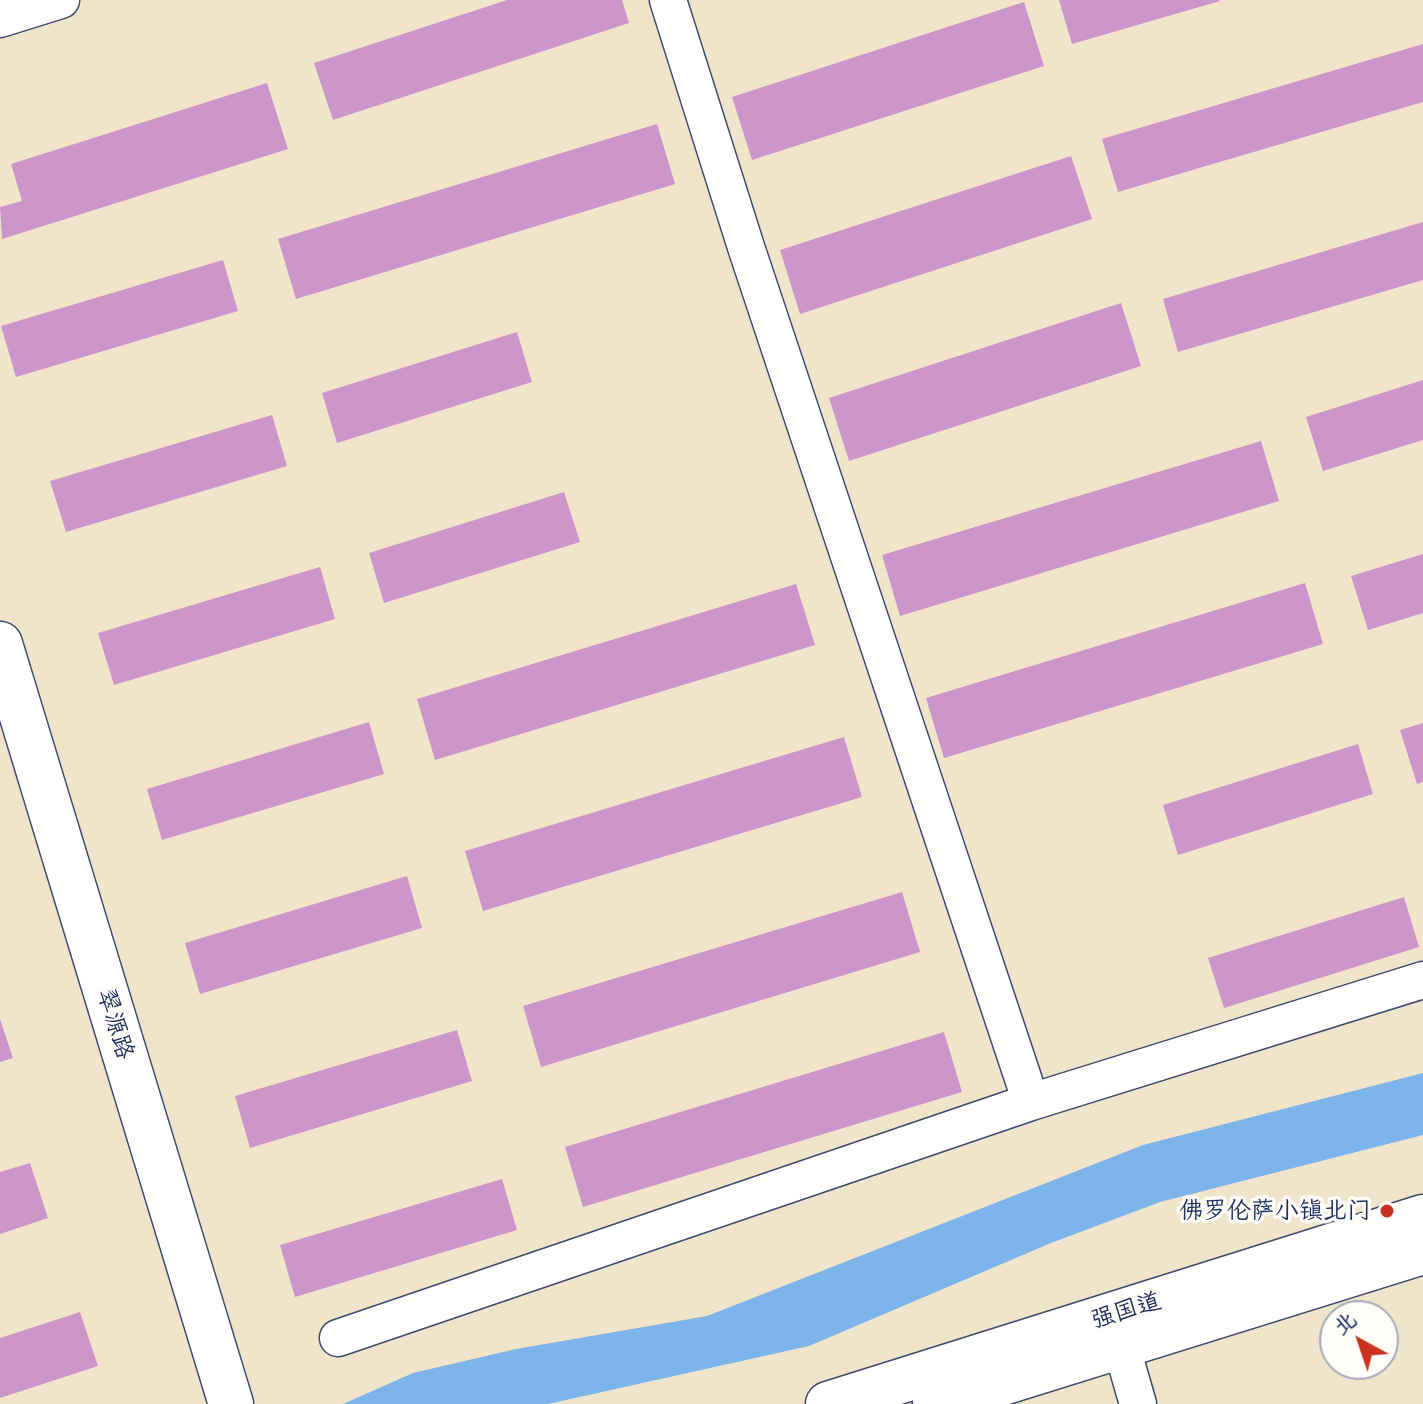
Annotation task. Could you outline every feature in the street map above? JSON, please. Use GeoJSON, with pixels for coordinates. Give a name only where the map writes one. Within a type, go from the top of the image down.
{"type":"FeatureCollection","features":[{"type":"Feature","properties":{"kind":"main road","name":"翠源路"},"geometry":{"type":"LineString","coordinates":[[0,644],[231,1404]]}},
{"type":"Feature","properties":{"kind":"main road","name":"强国道"},"geometry":{"type":"LineString","coordinates":[[935,1404],[1116,1331],[1423,1217]]}},
{"type":"Feature","properties":{"kind":"main road","name":"强国道"},"geometry":{"type":"LineString","coordinates":[[828,1404],[1423,1252]]}},
{"type":"Feature","properties":{"kind":"street"},"geometry":{"type":"LineString","coordinates":[[0,19],[61,0]]}},
{"type":"Feature","properties":{"kind":"street"},"geometry":{"type":"LineString","coordinates":[[668,0],[751,262],[1031,1102]]}},
{"type":"Feature","properties":{"kind":"street"},"geometry":{"type":"LineString","coordinates":[[338,1338],[1031,1102],[1423,980]]}},
{"type":"Feature","properties":{"kind":"street"},"geometry":{"type":"LineString","coordinates":[[1116,1331],[1138,1404]]}},
{"type":"Feature","properties":{"kind":"water"},"geometry":{"type":"Polygon","coordinates":[[[1423,1073],[1423,1135],[1160,1202],[1051,1243],[809,1346],[548,1404],[343,1404],[413,1373],[516,1349],[707,1316],[1143,1145],[1423,1073]]]}},
{"type":"Feature","properties":{"kind":"building"},"geometry":{"type":"Polygon","coordinates":[[[507,0],[622,0],[629,23],[333,120],[314,63],[507,0]]]}},
{"type":"Feature","properties":{"kind":"building"},"geometry":{"type":"Polygon","coordinates":[[[1059,0],[1219,0],[1220,1],[1072,44],[1059,0]]]}},
{"type":"Feature","properties":{"kind":"building"},"geometry":{"type":"Polygon","coordinates":[[[1024,2],[1044,66],[752,160],[732,97],[1024,2]]]}},
{"type":"Feature","properties":{"kind":"building"},"geometry":{"type":"Polygon","coordinates":[[[1423,44],[1423,102],[1118,192],[1102,139],[1423,44]]]}},
{"type":"Feature","properties":{"kind":"building"},"geometry":{"type":"Polygon","coordinates":[[[267,83],[288,149],[2,239],[0,207],[22,201],[11,164],[267,83]]]}},
{"type":"Feature","properties":{"kind":"building"},"geometry":{"type":"Polygon","coordinates":[[[657,124],[675,184],[296,299],[278,239],[657,124]]]}},
{"type":"Feature","properties":{"kind":"building"},"geometry":{"type":"Polygon","coordinates":[[[1071,156],[1092,219],[800,314],[780,250],[1071,156]]]}},
{"type":"Feature","properties":{"kind":"building"},"geometry":{"type":"Polygon","coordinates":[[[1423,222],[1423,280],[1178,352],[1163,299],[1423,222]]]}},
{"type":"Feature","properties":{"kind":"building"},"geometry":{"type":"Polygon","coordinates":[[[223,260],[238,311],[16,377],[1,326],[223,260]]]}},
{"type":"Feature","properties":{"kind":"building"},"geometry":{"type":"Polygon","coordinates":[[[1121,303],[1141,366],[849,461],[829,398],[1121,303]]]}},
{"type":"Feature","properties":{"kind":"building"},"geometry":{"type":"Polygon","coordinates":[[[517,332],[532,382],[337,443],[322,393],[517,332]]]}},
{"type":"Feature","properties":{"kind":"building"},"geometry":{"type":"Polygon","coordinates":[[[1423,380],[1423,440],[1323,471],[1306,417],[1423,380]]]}},
{"type":"Feature","properties":{"kind":"building"},"geometry":{"type":"Polygon","coordinates":[[[272,415],[287,466],[66,532],[50,481],[272,415]]]}},
{"type":"Feature","properties":{"kind":"building"},"geometry":{"type":"Polygon","coordinates":[[[1261,441],[1279,501],[900,616],[882,555],[1261,441]]]}},
{"type":"Feature","properties":{"kind":"building"},"geometry":{"type":"Polygon","coordinates":[[[564,492],[580,542],[384,603],[369,553],[564,492]]]}},
{"type":"Feature","properties":{"kind":"building"},"geometry":{"type":"Polygon","coordinates":[[[1423,554],[1423,613],[1368,630],[1351,576],[1423,554]]]}},
{"type":"Feature","properties":{"kind":"building"},"geometry":{"type":"Polygon","coordinates":[[[320,567],[335,619],[114,685],[98,633],[320,567]]]}},
{"type":"Feature","properties":{"kind":"building"},"geometry":{"type":"Polygon","coordinates":[[[1305,583],[1323,644],[944,758],[926,698],[1305,583]]]}},
{"type":"Feature","properties":{"kind":"building"},"geometry":{"type":"Polygon","coordinates":[[[796,584],[815,645],[435,760],[417,699],[796,584]]]}},
{"type":"Feature","properties":{"kind":"building"},"geometry":{"type":"Polygon","coordinates":[[[369,722],[384,774],[162,840],[147,789],[369,722]]]}},
{"type":"Feature","properties":{"kind":"building"},"geometry":{"type":"Polygon","coordinates":[[[1423,723],[1423,782],[1417,784],[1400,730],[1423,723]]]}},
{"type":"Feature","properties":{"kind":"building"},"geometry":{"type":"Polygon","coordinates":[[[844,737],[862,797],[483,911],[465,851],[844,737]]]}},
{"type":"Feature","properties":{"kind":"building"},"geometry":{"type":"Polygon","coordinates":[[[1358,744],[1373,794],[1178,855],[1163,805],[1358,744]]]}},
{"type":"Feature","properties":{"kind":"building"},"geometry":{"type":"Polygon","coordinates":[[[407,876],[422,928],[200,994],[185,943],[407,876]]]}},
{"type":"Feature","properties":{"kind":"building"},"geometry":{"type":"Polygon","coordinates":[[[902,892],[920,952],[541,1067],[523,1006],[902,892]]]}},
{"type":"Feature","properties":{"kind":"building"},"geometry":{"type":"Polygon","coordinates":[[[1404,897],[1419,947],[1224,1008],[1208,958],[1404,897]]]}},
{"type":"Feature","properties":{"kind":"building"},"geometry":{"type":"Polygon","coordinates":[[[0,1019],[13,1058],[0,1062],[0,1019]]]}},
{"type":"Feature","properties":{"kind":"building"},"geometry":{"type":"Polygon","coordinates":[[[457,1030],[472,1081],[250,1148],[235,1096],[457,1030]]]}},
{"type":"Feature","properties":{"kind":"building"},"geometry":{"type":"Polygon","coordinates":[[[944,1032],[962,1092],[583,1207],[565,1147],[944,1032]]]}},
{"type":"Feature","properties":{"kind":"building"},"geometry":{"type":"Polygon","coordinates":[[[30,1163],[48,1218],[0,1234],[0,1172],[30,1163]]]}},
{"type":"Feature","properties":{"kind":"building"},"geometry":{"type":"Polygon","coordinates":[[[502,1179],[517,1230],[295,1297],[280,1245],[502,1179]]]}},
{"type":"Feature","properties":{"kind":"building"},"geometry":{"type":"Polygon","coordinates":[[[80,1312],[98,1366],[0,1398],[0,1338],[80,1312]]]}},
{"type":"Feature","properties":{"kind":"place","name":"佛罗伦萨小镇北门"},"geometry":{"type":"Point","coordinates":[1387,1211]}}]}
